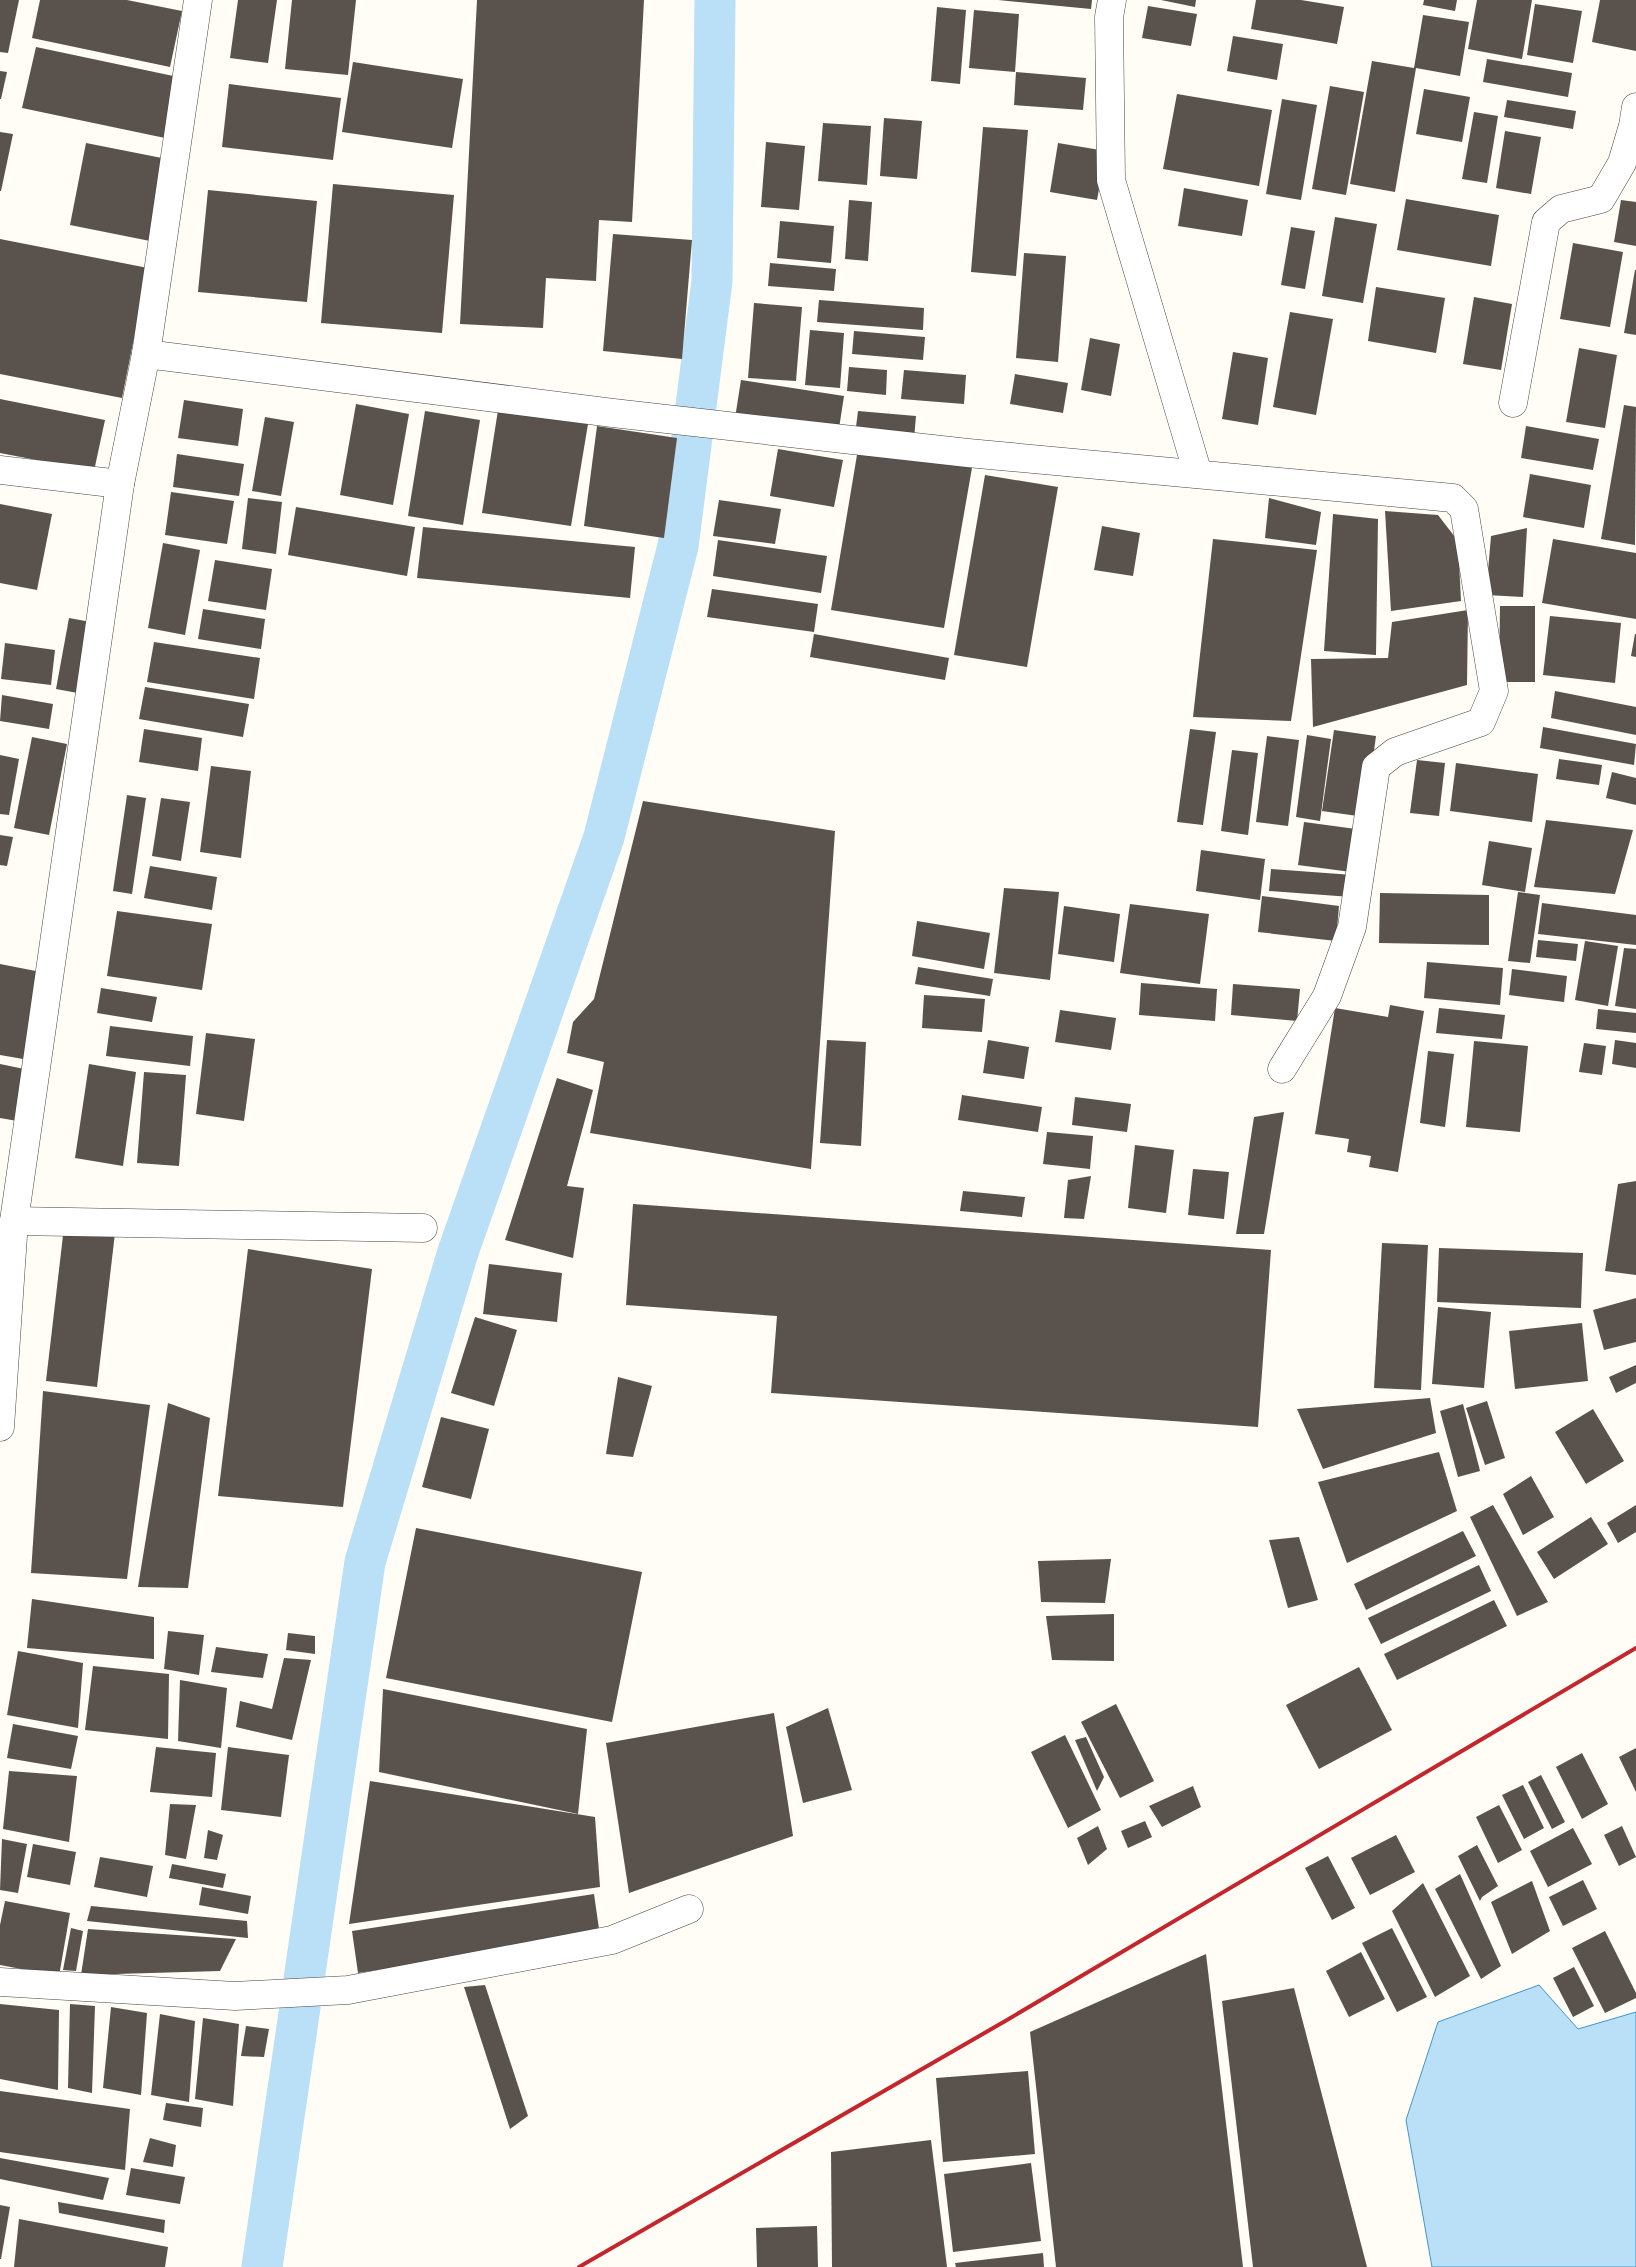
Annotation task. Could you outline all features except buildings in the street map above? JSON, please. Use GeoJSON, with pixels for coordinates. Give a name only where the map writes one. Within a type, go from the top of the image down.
{"type":"FeatureCollection","features":[{"type":"Feature","properties":{"kind":"street"},"geometry":{"type":"LineString","coordinates":[[0,1427],[14,1221],[120,484],[146,354],[198,0]]}},
{"type":"Feature","properties":{"kind":"street"},"geometry":{"type":"LineString","coordinates":[[1112,0],[1109,18],[1112,180],[1198,474]]}},
{"type":"Feature","properties":{"kind":"street"},"geometry":{"type":"LineString","coordinates":[[1513,403],[1546,222],[1561,209],[1601,199],[1622,163],[1633,126],[1636,107]]}},
{"type":"Feature","properties":{"kind":"street"},"geometry":{"type":"LineString","coordinates":[[146,354],[613,413],[733,425],[968,453],[1453,498],[1464,509],[1494,691],[1480,722],[1395,752],[1376,767],[1352,927],[1327,996],[1282,1069]]}},
{"type":"Feature","properties":{"kind":"street"},"geometry":{"type":"LineString","coordinates":[[0,470],[120,484]]}},
{"type":"Feature","properties":{"kind":"street"},"geometry":{"type":"LineString","coordinates":[[14,1221],[423,1228]]}},
{"type":"Feature","properties":{"kind":"street"},"geometry":{"type":"LineString","coordinates":[[0,1982],[235,1996],[348,1990],[612,1940],[689,1909]]}},
{"type":"Feature","properties":{"kind":"water"},"geometry":{"type":"Polygon","coordinates":[[[1539,1985],[1578,2029],[1636,2012],[1636,2267],[1432,2267],[1406,2120],[1438,2022],[1539,1985]]]}},
{"type":"Feature","properties":{"kind":"waterway"},"geometry":{"type":"LineString","coordinates":[[262,2267],[365,1562],[458,1252],[604,837],[678,546],[712,281],[715,0]]}},
{"type":"Feature","properties":{"kind":"railway"},"geometry":{"type":"LineString","coordinates":[[579,2267],[1007,2020],[1636,1648]]}}]}
